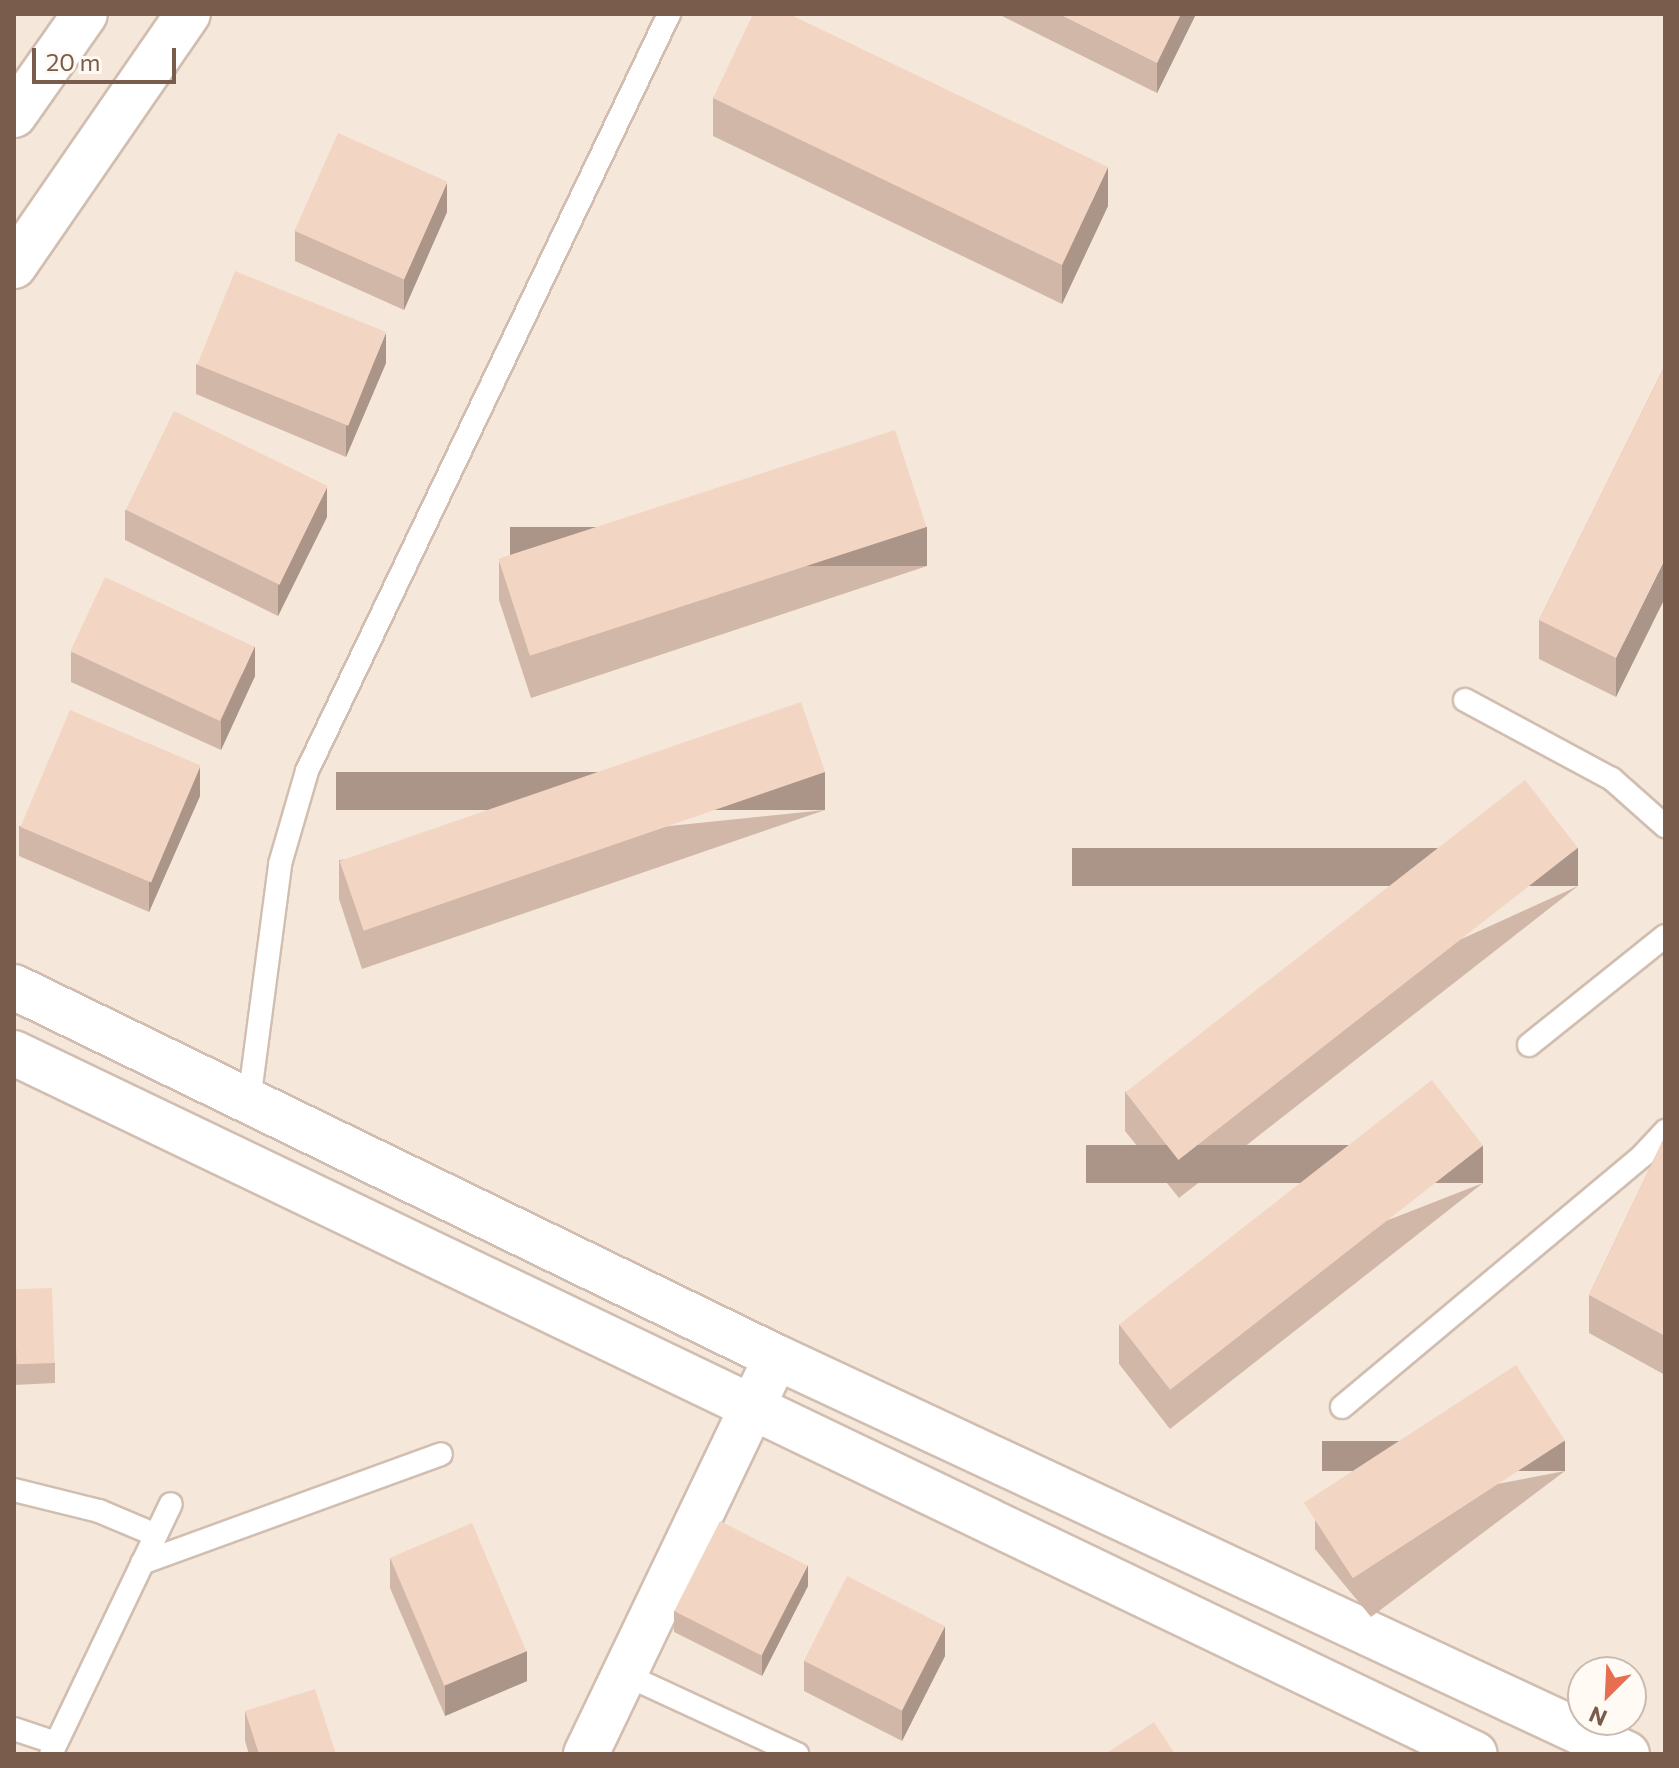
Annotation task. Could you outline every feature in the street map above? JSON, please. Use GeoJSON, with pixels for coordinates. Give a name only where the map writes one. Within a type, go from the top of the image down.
{"type":"FeatureCollection","features":[{"type":"Feature","properties":{"kind":"street"},"geometry":{"type":"LineString","coordinates":[[14,115],[85,14]]}},
{"type":"Feature","properties":{"kind":"street"},"geometry":{"type":"LineString","coordinates":[[14,266],[188,14]]}},
{"type":"Feature","properties":{"kind":"street"},"geometry":{"type":"LineString","coordinates":[[14,987],[776,1357],[1627,1754]]}},
{"type":"Feature","properties":{"kind":"street"},"geometry":{"type":"LineString","coordinates":[[14,1053],[1475,1754]]}},
{"type":"Feature","properties":{"kind":"street"},"geometry":{"type":"LineString","coordinates":[[586,1754],[776,1357]]}},
{"type":"Feature","properties":{"kind":"lane"},"geometry":{"type":"LineString","coordinates":[[249,1101],[280,864],[307,771],[669,14]]}},
{"type":"Feature","properties":{"kind":"lane"},"geometry":{"type":"LineString","coordinates":[[1465,700],[1612,779],[1665,826]]}},
{"type":"Feature","properties":{"kind":"lane"},"geometry":{"type":"LineString","coordinates":[[1529,1045],[1665,936]]}},
{"type":"Feature","properties":{"kind":"lane"},"geometry":{"type":"LineString","coordinates":[[1342,1407],[1643,1155],[1665,1131]]}},
{"type":"Feature","properties":{"kind":"lane"},"geometry":{"type":"LineString","coordinates":[[142,1563],[441,1454]]}},
{"type":"Feature","properties":{"kind":"lane"},"geometry":{"type":"LineString","coordinates":[[14,1490],[99,1511],[156,1535]]}},
{"type":"Feature","properties":{"kind":"lane"},"geometry":{"type":"LineString","coordinates":[[14,1729],[54,1749],[171,1504]]}},
{"type":"Feature","properties":{"kind":"lane"},"geometry":{"type":"LineString","coordinates":[[624,1674],[797,1754]]}},
{"type":"Feature","properties":{"kind":"shaded area"},"geometry":{"type":"Polygon","coordinates":[[[14,14],[1665,14],[1665,1754],[14,1754],[14,14]]]}},
{"type":"Feature","properties":{"kind":"building"},"geometry":{"type":"Polygon","coordinates":[[[753,14],[789,14],[1108,167],[1062,265],[713,98],[753,14]]]}},
{"type":"Feature","properties":{"kind":"building"},"geometry":{"type":"Polygon","coordinates":[[[1059,14],[1181,14],[1157,63],[1059,14]]]}},
{"type":"Feature","properties":{"kind":"building"},"geometry":{"type":"Polygon","coordinates":[[[338,133],[448,182],[404,280],[294,231],[338,133]]]}},
{"type":"Feature","properties":{"kind":"building"},"geometry":{"type":"Polygon","coordinates":[[[235,271],[386,332],[348,426],[197,365],[235,271]]]}},
{"type":"Feature","properties":{"kind":"building"},"geometry":{"type":"Polygon","coordinates":[[[1665,365],[1665,559],[1616,658],[1539,620],[1665,365]]]}},
{"type":"Feature","properties":{"kind":"building"},"geometry":{"type":"Polygon","coordinates":[[[174,411],[328,486],[279,585],[126,510],[174,411]]]}},
{"type":"Feature","properties":{"kind":"building"},"geometry":{"type":"Polygon","coordinates":[[[895,430],[927,527],[530,656],[498,559],[895,430]]]}},
{"type":"Feature","properties":{"kind":"building"},"geometry":{"type":"Polygon","coordinates":[[[105,577],[255,647],[220,721],[70,651],[105,577]]]}},
{"type":"Feature","properties":{"kind":"building"},"geometry":{"type":"Polygon","coordinates":[[[801,702],[825,772],[364,931],[340,861],[801,702]]]}},
{"type":"Feature","properties":{"kind":"building"},"geometry":{"type":"Polygon","coordinates":[[[70,710],[201,765],[151,882],[20,827],[70,710]]]}},
{"type":"Feature","properties":{"kind":"building"},"geometry":{"type":"Polygon","coordinates":[[[1525,780],[1578,848],[1178,1160],[1125,1092],[1525,780]]]}},
{"type":"Feature","properties":{"kind":"building"},"geometry":{"type":"Polygon","coordinates":[[[1432,1080],[1483,1145],[1170,1390],[1119,1324],[1432,1080]]]}},
{"type":"Feature","properties":{"kind":"building"},"geometry":{"type":"Polygon","coordinates":[[[1665,1136],[1665,1336],[1589,1295],[1665,1136]]]}},
{"type":"Feature","properties":{"kind":"building"},"geometry":{"type":"Polygon","coordinates":[[[52,1288],[55,1363],[17,1364],[14,1289],[52,1288]]]}},
{"type":"Feature","properties":{"kind":"building"},"geometry":{"type":"Polygon","coordinates":[[[1516,1365],[1565,1440],[1353,1578],[1304,1503],[1516,1365]]]}},
{"type":"Feature","properties":{"kind":"building"},"geometry":{"type":"Polygon","coordinates":[[[720,1521],[807,1565],[761,1655],[674,1611],[720,1521]]]}},
{"type":"Feature","properties":{"kind":"building"},"geometry":{"type":"Polygon","coordinates":[[[472,1523],[526,1651],[444,1686],[390,1558],[472,1523]]]}},
{"type":"Feature","properties":{"kind":"building"},"geometry":{"type":"Polygon","coordinates":[[[847,1576],[945,1626],[902,1711],[804,1661],[847,1576]]]}},
{"type":"Feature","properties":{"kind":"building"},"geometry":{"type":"Polygon","coordinates":[[[315,1689],[336,1754],[259,1754],[245,1711],[315,1689]]]}},
{"type":"Feature","properties":{"kind":"building"},"geometry":{"type":"Polygon","coordinates":[[[1154,1722],[1175,1754],[1105,1754],[1154,1722]]]}}]}
